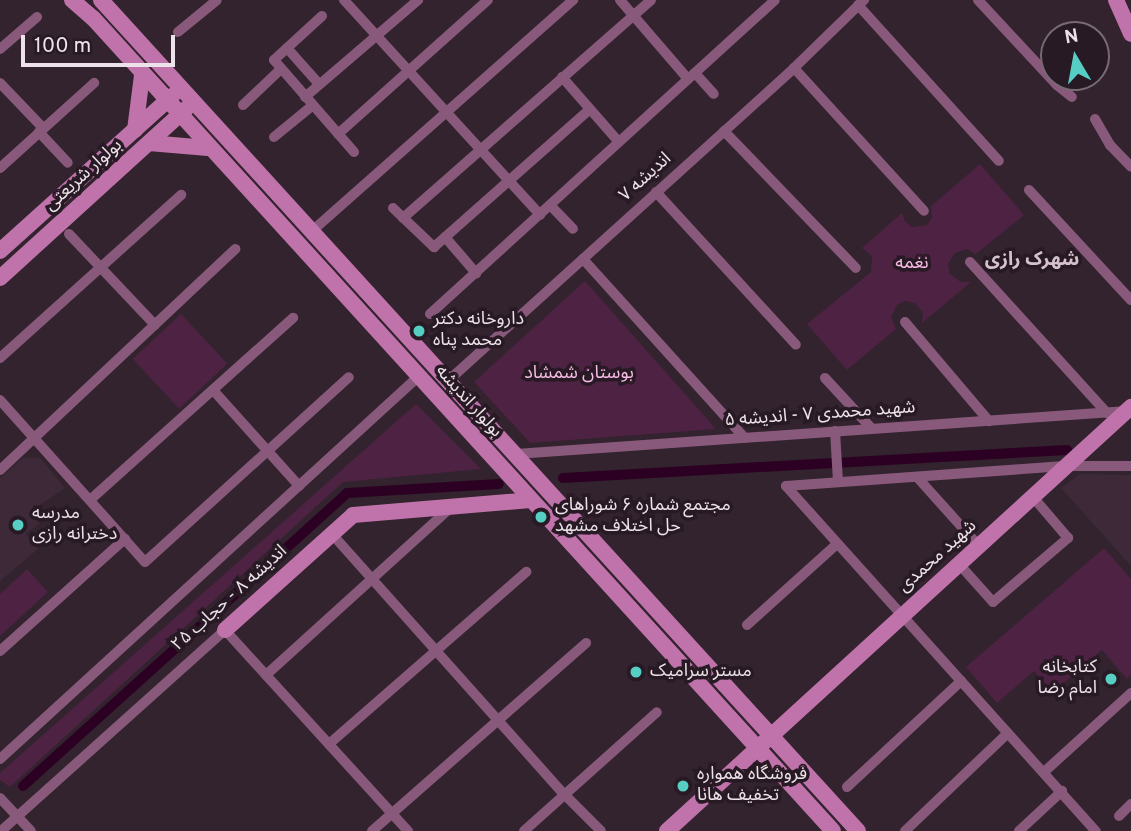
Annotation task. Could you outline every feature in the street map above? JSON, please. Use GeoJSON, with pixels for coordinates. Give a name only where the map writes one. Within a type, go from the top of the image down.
{"type":"FeatureCollection","features":[{"type":"Feature","properties":{"kind":"main road","name":"بولوار اندیشه"},"geometry":{"type":"LineString","coordinates":[[72,0],[833,831]]}},
{"type":"Feature","properties":{"kind":"main road","name":"بولوار اندیشه"},"geometry":{"type":"LineString","coordinates":[[101,0],[858,831]]}},
{"type":"Feature","properties":{"kind":"main road"},"geometry":{"type":"LineString","coordinates":[[1116,0],[1131,34]]}},
{"type":"Feature","properties":{"kind":"main road"},"geometry":{"type":"LineString","coordinates":[[135,130],[142,75]]}},
{"type":"Feature","properties":{"kind":"main road","name":"بولوار شریعتی"},"geometry":{"type":"LineString","coordinates":[[0,251],[180,88]]}},
{"type":"Feature","properties":{"kind":"main road","name":"بولوار شریعتی"},"geometry":{"type":"LineString","coordinates":[[0,278],[193,103]]}},
{"type":"Feature","properties":{"kind":"main road"},"geometry":{"type":"LineString","coordinates":[[149,143],[208,148]]}},
{"type":"Feature","properties":{"kind":"main road","name":"شهید محمدی"},"geometry":{"type":"LineString","coordinates":[[667,831],[1129,409]]}},
{"type":"Feature","properties":{"kind":"main road","name":"اندیشه ۸ - حجاب ۲۵"},"geometry":{"type":"LineString","coordinates":[[225,630],[353,516],[530,500]]}},
{"type":"Feature","properties":{"kind":"street"},"geometry":{"type":"LineString","coordinates":[[178,32],[217,0]]}},
{"type":"Feature","properties":{"kind":"street"},"geometry":{"type":"LineString","coordinates":[[344,0],[445,114],[540,215]]}},
{"type":"Feature","properties":{"kind":"street"},"geometry":{"type":"LineString","coordinates":[[274,137],[309,101],[319,84],[418,0]]}},
{"type":"Feature","properties":{"kind":"street"},"geometry":{"type":"LineString","coordinates":[[338,134],[488,0]]}},
{"type":"Feature","properties":{"kind":"street"},"geometry":{"type":"LineString","coordinates":[[312,231],[573,0]]}},
{"type":"Feature","properties":{"kind":"street"},"geometry":{"type":"LineString","coordinates":[[620,0],[691,76],[714,94]]}},
{"type":"Feature","properties":{"kind":"street"},"geometry":{"type":"LineString","coordinates":[[404,218],[478,149],[651,0]]}},
{"type":"Feature","properties":{"kind":"street"},"geometry":{"type":"LineString","coordinates":[[978,0],[1057,85],[1072,96]]}},
{"type":"Feature","properties":{"kind":"street"},"geometry":{"type":"LineString","coordinates":[[430,314],[770,2]]}},
{"type":"Feature","properties":{"kind":"street"},"geometry":{"type":"LineString","coordinates":[[861,3],[999,162]]}},
{"type":"Feature","properties":{"kind":"street","name":"اندیشه ۷"},"geometry":{"type":"LineString","coordinates":[[449,380],[861,3]]}},
{"type":"Feature","properties":{"kind":"street"},"geometry":{"type":"LineString","coordinates":[[322,16],[274,60],[354,152]]}},
{"type":"Feature","properties":{"kind":"street"},"geometry":{"type":"LineString","coordinates":[[0,49],[37,17]]}},
{"type":"Feature","properties":{"kind":"street"},"geometry":{"type":"LineString","coordinates":[[288,48],[319,84]]}},
{"type":"Feature","properties":{"kind":"street"},"geometry":{"type":"LineString","coordinates":[[793,68],[924,211]]}},
{"type":"Feature","properties":{"kind":"street"},"geometry":{"type":"LineString","coordinates":[[243,105],[281,69]]}},
{"type":"Feature","properties":{"kind":"street"},"geometry":{"type":"LineString","coordinates":[[562,77],[619,142]]}},
{"type":"Feature","properties":{"kind":"street"},"geometry":{"type":"LineString","coordinates":[[0,83],[68,163]]}},
{"type":"Feature","properties":{"kind":"street"},"geometry":{"type":"LineString","coordinates":[[0,168],[94,83]]}},
{"type":"Feature","properties":{"kind":"street"},"geometry":{"type":"LineString","coordinates":[[393,208],[434,247],[590,109]]}},
{"type":"Feature","properties":{"kind":"street"},"geometry":{"type":"LineString","coordinates":[[1095,118],[1110,145],[1131,167]]}},
{"type":"Feature","properties":{"kind":"street"},"geometry":{"type":"LineString","coordinates":[[724,131],[856,268]]}},
{"type":"Feature","properties":{"kind":"street"},"geometry":{"type":"LineString","coordinates":[[1029,190],[1131,300]]}},
{"type":"Feature","properties":{"kind":"street"},"geometry":{"type":"LineString","coordinates":[[656,192],[796,345]]}},
{"type":"Feature","properties":{"kind":"street"},"geometry":{"type":"LineString","coordinates":[[0,358],[181,195]]}},
{"type":"Feature","properties":{"kind":"street"},"geometry":{"type":"LineString","coordinates":[[550,205],[573,229]]}},
{"type":"Feature","properties":{"kind":"street"},"geometry":{"type":"LineString","coordinates":[[69,234],[155,325]]}},
{"type":"Feature","properties":{"kind":"street"},"geometry":{"type":"LineString","coordinates":[[445,237],[476,273]]}},
{"type":"Feature","properties":{"kind":"street"},"geometry":{"type":"LineString","coordinates":[[0,470],[235,249]]}},
{"type":"Feature","properties":{"kind":"street"},"geometry":{"type":"LineString","coordinates":[[583,259],[745,438]]}},
{"type":"Feature","properties":{"kind":"street"},"geometry":{"type":"LineString","coordinates":[[970,262],[1107,413]]}},
{"type":"Feature","properties":{"kind":"street"},"geometry":{"type":"LineString","coordinates":[[90,500],[293,318]]}},
{"type":"Feature","properties":{"kind":"street"},"geometry":{"type":"LineString","coordinates":[[905,321],[989,421]]}},
{"type":"Feature","properties":{"kind":"street","name":"اندیشه ۸ - حجاب ۲۵"},"geometry":{"type":"LineString","coordinates":[[0,759],[419,376]]}},
{"type":"Feature","properties":{"kind":"street"},"geometry":{"type":"LineString","coordinates":[[0,400],[145,562],[349,377]]}},
{"type":"Feature","properties":{"kind":"street"},"geometry":{"type":"LineString","coordinates":[[825,378],[872,429]]}},
{"type":"Feature","properties":{"kind":"street"},"geometry":{"type":"LineString","coordinates":[[213,390],[299,486]]}},
{"type":"Feature","properties":{"kind":"street","name":"شهید محمدی ۷ - اندیشه ۵"},"geometry":{"type":"LineString","coordinates":[[516,454],[1107,413],[1129,409]]}},
{"type":"Feature","properties":{"kind":"street"},"geometry":{"type":"LineString","coordinates":[[835,431],[838,482]]}},
{"type":"Feature","properties":{"kind":"street"},"geometry":{"type":"LineString","coordinates":[[1096,831],[786,486],[1067,466],[1131,466]]}},
{"type":"Feature","properties":{"kind":"street"},"geometry":{"type":"LineString","coordinates":[[917,477],[979,546]]}},
{"type":"Feature","properties":{"kind":"street"},"geometry":{"type":"LineString","coordinates":[[959,565],[993,602],[1068,538],[1033,497]]}},
{"type":"Feature","properties":{"kind":"street"},"geometry":{"type":"LineString","coordinates":[[266,676],[453,505]]}},
{"type":"Feature","properties":{"kind":"street"},"geometry":{"type":"LineString","coordinates":[[332,534],[564,794],[601,831]]}},
{"type":"Feature","properties":{"kind":"street"},"geometry":{"type":"LineString","coordinates":[[0,651],[125,539]]}},
{"type":"Feature","properties":{"kind":"street"},"geometry":{"type":"LineString","coordinates":[[747,625],[837,544]]}},
{"type":"Feature","properties":{"kind":"street"},"geometry":{"type":"LineString","coordinates":[[329,744],[526,572]]}},
{"type":"Feature","properties":{"kind":"street"},"geometry":{"type":"LineString","coordinates":[[225,630],[408,831]]}},
{"type":"Feature","properties":{"kind":"street","name":"اندیشه ۸ - حجاب ۲۵"},"geometry":{"type":"LineString","coordinates":[[1,831],[225,630]]}},
{"type":"Feature","properties":{"kind":"street"},"geometry":{"type":"LineString","coordinates":[[372,831],[586,643]]}},
{"type":"Feature","properties":{"kind":"street"},"geometry":{"type":"LineString","coordinates":[[846,788],[961,681]]}},
{"type":"Feature","properties":{"kind":"street"},"geometry":{"type":"LineString","coordinates":[[1044,772],[1131,693]]}},
{"type":"Feature","properties":{"kind":"street"},"geometry":{"type":"LineString","coordinates":[[524,831],[657,712]]}},
{"type":"Feature","properties":{"kind":"street"},"geometry":{"type":"LineString","coordinates":[[905,831],[1009,733]]}},
{"type":"Feature","properties":{"kind":"street"},"geometry":{"type":"LineString","coordinates":[[1018,831],[1062,791]]}},
{"type":"Feature","properties":{"kind":"street"},"geometry":{"type":"LineString","coordinates":[[0,798],[31,831]]}},
{"type":"Feature","properties":{"kind":"street"},"geometry":{"type":"LineString","coordinates":[[1119,816],[1131,804]]}},
{"type":"Feature","properties":{"kind":"shaded area","name":"مدرسه دخترانه رازی"},"geometry":{"type":"Polygon","coordinates":[[[23,458],[40,458],[65,488],[40,505],[48,516],[26,534],[38,549],[0,581],[0,478],[23,458]]]}},
{"type":"Feature","properties":{"kind":"shaded area"},"geometry":{"type":"Polygon","coordinates":[[[1080,474],[1131,475],[1131,566],[1061,488],[1080,474]]]}},
{"type":"Feature","properties":{"kind":"green space","name":"نغمه"},"geometry":{"type":"Polygon","coordinates":[[[980,164],[1024,215],[976,254],[967,249],[955,253],[948,264],[950,274],[961,282],[971,282],[922,323],[923,313],[915,303],[905,301],[897,305],[891,317],[896,329],[847,370],[807,324],[871,272],[872,256],[862,248],[902,213],[905,221],[912,227],[927,225],[932,218],[931,206],[980,164]]]}},
{"type":"Feature","properties":{"kind":"green space","name":"بوستان شمشاد"},"geometry":{"type":"Polygon","coordinates":[[[585,281],[716,429],[530,443],[474,382],[585,281]]]}},
{"type":"Feature","properties":{"kind":"green space"},"geometry":{"type":"Polygon","coordinates":[[[181,314],[227,364],[179,409],[133,359],[181,314]]]}},
{"type":"Feature","properties":{"kind":"green space"},"geometry":{"type":"Polygon","coordinates":[[[416,404],[481,469],[343,482],[10,787],[0,780],[0,773],[416,404]]]}},
{"type":"Feature","properties":{"kind":"green space"},"geometry":{"type":"Polygon","coordinates":[[[1104,548],[1131,579],[1131,675],[1127,679],[1102,650],[1053,692],[1034,671],[997,703],[966,667],[1104,548]]]}},
{"type":"Feature","properties":{"kind":"green space"},"geometry":{"type":"Polygon","coordinates":[[[27,569],[48,592],[0,636],[0,594],[27,569]]]}},
{"type":"Feature","properties":{"kind":"waterway"},"geometry":{"type":"LineString","coordinates":[[563,478],[1067,450]]}},
{"type":"Feature","properties":{"kind":"waterway"},"geometry":{"type":"LineString","coordinates":[[23,786],[347,493],[499,484]]}},
{"type":"Feature","properties":{"kind":"place","name":"داروخانه دکتر محمد پناه"},"geometry":{"type":"Point","coordinates":[419,331]}},
{"type":"Feature","properties":{"kind":"place","name":"مجتمع شماره ۶ شوراهای حل اختلاف مشهد"},"geometry":{"type":"Point","coordinates":[541,517]}},
{"type":"Feature","properties":{"kind":"place","name":"مدرسه دخترانه رازی"},"geometry":{"type":"Point","coordinates":[18,525]}},
{"type":"Feature","properties":{"kind":"place","name":"مستر سرامیک"},"geometry":{"type":"Point","coordinates":[636,672]}},
{"type":"Feature","properties":{"kind":"place","name":"کتابخانه امام رضا"},"geometry":{"type":"Point","coordinates":[1111,679]}},
{"type":"Feature","properties":{"kind":"place","name":"فروشگاه همواره تخفیف هانا"},"geometry":{"type":"Point","coordinates":[683,786]}},
{"type":"Feature","properties":{"kind":"district","name":"شهرک رازی"},"geometry":{"type":"Point","coordinates":[1032,261]}}]}
